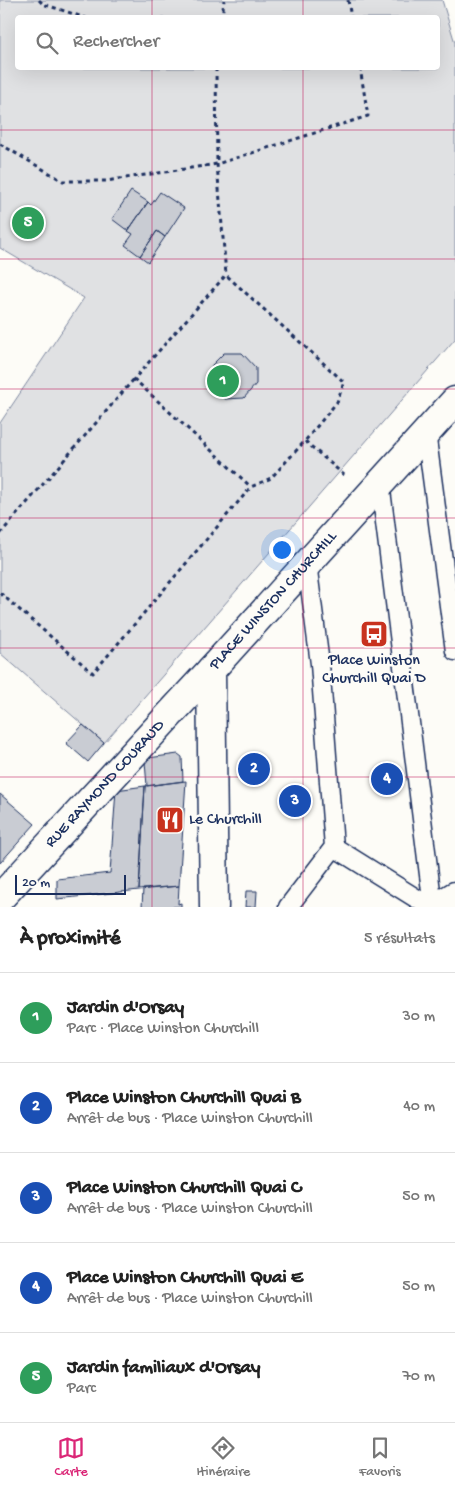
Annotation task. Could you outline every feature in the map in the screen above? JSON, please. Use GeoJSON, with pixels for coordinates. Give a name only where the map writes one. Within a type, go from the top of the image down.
{"type":"FeatureCollection","features":[{"type":"Feature","properties":{"kind":"main road","name":"PLACE WINSTON CHURCHILL"},"geometry":{"type":"LineString","coordinates":[[214,907],[211,670],[455,400]]}},
{"type":"Feature","properties":{"kind":"main road","name":"RUE RAYMOND COURAUD"},"geometry":{"type":"LineString","coordinates":[[0,898],[211,670]]}},
{"type":"Feature","properties":{"kind":"main road"},"geometry":{"type":"LineString","coordinates":[[433,907],[455,896]]}},
{"type":"Feature","properties":{"kind":"lane"},"geometry":{"type":"LineString","coordinates":[[426,432],[455,651]]}},
{"type":"Feature","properties":{"kind":"lane"},"geometry":{"type":"LineString","coordinates":[[380,482],[433,907]]}},
{"type":"Feature","properties":{"kind":"lane"},"geometry":{"type":"LineString","coordinates":[[288,907],[334,847],[320,664],[307,562]]}},
{"type":"Feature","properties":{"kind":"lane"},"geometry":{"type":"LineString","coordinates":[[334,847],[433,907]]}},
{"type":"Feature","properties":{"kind":"path"},"geometry":{"type":"LineString","coordinates":[[39,0],[43,4],[77,15]]}},
{"type":"Feature","properties":{"kind":"path"},"geometry":{"type":"LineString","coordinates":[[222,15],[224,0]]}},
{"type":"Feature","properties":{"kind":"path"},"geometry":{"type":"LineString","coordinates":[[348,0],[350,15]]}},
{"type":"Feature","properties":{"kind":"path"},"geometry":{"type":"LineString","coordinates":[[0,593],[93,672],[251,487],[270,478],[337,402],[344,382],[226,275],[218,164],[216,70]]}},
{"type":"Feature","properties":{"kind":"path"},"geometry":{"type":"LineString","coordinates":[[0,144],[63,181],[106,181],[218,164],[368,116],[360,70]]}},
{"type":"Feature","properties":{"kind":"path"},"geometry":{"type":"LineString","coordinates":[[0,534],[226,275]]}},
{"type":"Feature","properties":{"kind":"path"},"geometry":{"type":"LineString","coordinates":[[134,379],[251,487]]}},
{"type":"Feature","properties":{"kind":"path"},"geometry":{"type":"LineString","coordinates":[[305,440],[346,477]]}},
{"type":"Feature","properties":{"kind":"shaded area"},"geometry":{"type":"Polygon","coordinates":[[[0,0],[442,0],[455,43],[455,339],[104,743],[0,653],[0,423],[84,298],[0,248],[0,0]]]}},
{"type":"Feature","properties":{"kind":"building"},"geometry":{"type":"Polygon","coordinates":[[[131,191],[148,202],[128,231],[112,219],[131,191]]]}},
{"type":"Feature","properties":{"kind":"building"},"geometry":{"type":"Polygon","coordinates":[[[160,192],[184,208],[165,237],[157,231],[140,256],[125,245],[133,234],[128,231],[148,202],[151,205],[160,192]]]}},
{"type":"Feature","properties":{"kind":"building"},"geometry":{"type":"Polygon","coordinates":[[[157,231],[165,237],[148,262],[140,256],[157,231]]]}},
{"type":"Feature","properties":{"kind":"building"},"geometry":{"type":"Polygon","coordinates":[[[224,353],[242,353],[256,368],[256,384],[244,398],[225,399],[212,386],[212,365],[224,353]]]}},
{"type":"Feature","properties":{"kind":"building"},"geometry":{"type":"Polygon","coordinates":[[[83,725],[104,743],[88,762],[66,743],[83,725]]]}},
{"type":"Feature","properties":{"kind":"building"},"geometry":{"type":"Polygon","coordinates":[[[178,754],[182,757],[183,781],[147,786],[145,762],[148,758],[178,754]]]}},
{"type":"Feature","properties":{"kind":"building"},"geometry":{"type":"Polygon","coordinates":[[[186,781],[179,886],[139,890],[145,786],[186,781]]]}},
{"type":"Feature","properties":{"kind":"building"},"geometry":{"type":"Polygon","coordinates":[[[145,786],[139,890],[57,899],[57,879],[110,873],[116,790],[145,786]]]}},
{"type":"Feature","properties":{"kind":"building"},"geometry":{"type":"Polygon","coordinates":[[[0,794],[35,824],[0,863],[0,794]]]}},
{"type":"Feature","properties":{"kind":"building"},"geometry":{"type":"Polygon","coordinates":[[[179,886],[178,904],[181,903],[181,907],[142,907],[143,889],[179,886]]]}},
{"type":"Feature","properties":{"kind":"building"},"geometry":{"type":"Polygon","coordinates":[[[246,891],[257,891],[256,907],[245,907],[246,891]]]}},
{"type":"Feature","properties":{"kind":"place","name":"Jardin familiaux d'Orsay"},"geometry":{"type":"Point","coordinates":[28,223]}},
{"type":"Feature","properties":{"kind":"place","name":"Jardin d'Orsay"},"geometry":{"type":"Point","coordinates":[223,381]}},
{"type":"Feature","properties":{"kind":"place","name":"Place Winston Churchill Quai D"},"geometry":{"type":"Point","coordinates":[374,634]}},
{"type":"Feature","properties":{"kind":"place","name":"Place Winston Churchill Quai B"},"geometry":{"type":"Point","coordinates":[254,769]}},
{"type":"Feature","properties":{"kind":"place","name":"Place Winston Churchill Quai E"},"geometry":{"type":"Point","coordinates":[387,779]}},
{"type":"Feature","properties":{"kind":"place","name":"Place Winston Churchill Quai C"},"geometry":{"type":"Point","coordinates":[295,801]}},
{"type":"Feature","properties":{"kind":"place","name":"Le Churchill"},"geometry":{"type":"Point","coordinates":[170,820]}}]}
